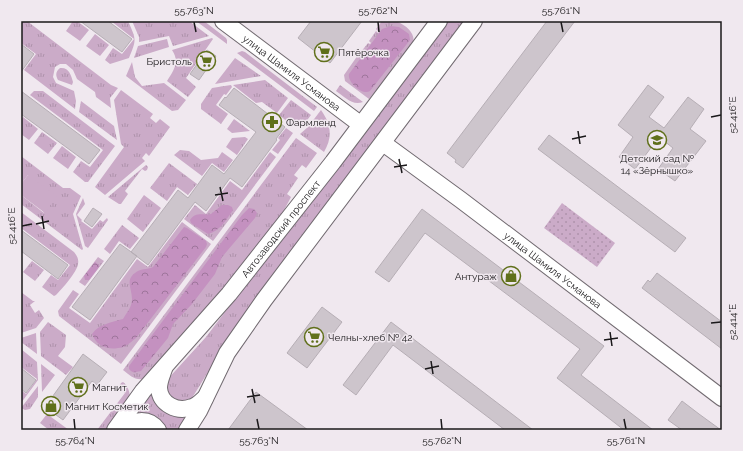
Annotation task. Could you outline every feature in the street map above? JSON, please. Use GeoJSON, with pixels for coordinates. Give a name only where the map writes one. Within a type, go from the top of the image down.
{"type":"FeatureCollection","features":[{"type":"Feature","properties":{"kind":"street","name":"улица Шамиля Усманова"},"geometry":{"type":"LineString","coordinates":[[223,21],[360,124]]}},
{"type":"Feature","properties":{"kind":"street","name":"Автозаводский проспект"},"geometry":{"type":"LineString","coordinates":[[116,430],[143,391],[229,294],[333,162],[360,124],[439,21]]}},
{"type":"Feature","properties":{"kind":"street"},"geometry":{"type":"LineString","coordinates":[[186,430],[199,411],[227,354],[264,300],[474,21]]}},
{"type":"Feature","properties":{"kind":"street","name":"улица Шамиля Усманова"},"geometry":{"type":"LineString","coordinates":[[383,143],[722,398]]}},
{"type":"Feature","properties":{"kind":"street"},"geometry":{"type":"LineString","coordinates":[[165,366],[159,385],[160,393],[169,405],[177,409],[186,409],[194,407],[205,398]]}},
{"type":"Feature","properties":{"kind":"street"},"geometry":{"type":"LineString","coordinates":[[116,430],[127,423],[144,421],[150,423],[158,430]]}},
{"type":"Feature","properties":{"kind":"green space"},"geometry":{"type":"Polygon","coordinates":[[[21,21],[27,21],[111,85],[118,88],[110,98],[111,108],[96,97],[95,92],[77,79],[73,70],[66,64],[60,64],[55,67],[53,77],[56,83],[74,91],[76,101],[75,109],[24,70],[36,54],[21,43],[21,21]]]}},
{"type":"Feature","properties":{"kind":"green space"},"geometry":{"type":"Polygon","coordinates":[[[73,21],[77,21],[89,30],[80,41],[66,31],[73,21]]]}},
{"type":"Feature","properties":{"kind":"green space"},"geometry":{"type":"Polygon","coordinates":[[[111,21],[128,21],[134,39],[111,21]]]}},
{"type":"Feature","properties":{"kind":"green space"},"geometry":{"type":"Polygon","coordinates":[[[132,21],[189,21],[209,36],[173,46],[169,36],[139,42],[139,37],[132,21]]]}},
{"type":"Feature","properties":{"kind":"green space"},"geometry":{"type":"Polygon","coordinates":[[[196,21],[204,21],[226,38],[227,44],[196,21]]]}},
{"type":"Feature","properties":{"kind":"green space"},"geometry":{"type":"Polygon","coordinates":[[[382,21],[396,21],[405,26],[412,34],[414,40],[413,44],[369,99],[345,81],[344,75],[358,55],[362,55],[360,53],[368,43],[371,43],[369,41],[376,31],[378,33],[379,32],[376,29],[382,21]]]}},
{"type":"Feature","properties":{"kind":"green space"},"geometry":{"type":"Polygon","coordinates":[[[446,21],[467,21],[226,343],[192,398],[188,402],[175,403],[166,393],[166,381],[206,337],[446,21]]]}},
{"type":"Feature","properties":{"kind":"green space"},"geometry":{"type":"Polygon","coordinates":[[[391,26],[399,27],[409,34],[410,40],[370,91],[363,92],[350,81],[349,74],[382,29],[391,26]]]}},
{"type":"Feature","properties":{"kind":"green space"},"geometry":{"type":"Polygon","coordinates":[[[95,34],[109,45],[100,56],[86,46],[95,34]]]}},
{"type":"Feature","properties":{"kind":"green space"},"geometry":{"type":"Polygon","coordinates":[[[212,38],[213,39],[186,78],[196,87],[188,97],[167,81],[174,70],[176,62],[176,58],[172,50],[212,38]]]}},
{"type":"Feature","properties":{"kind":"green space"},"geometry":{"type":"Polygon","coordinates":[[[134,39],[129,58],[110,64],[105,60],[113,48],[122,54],[134,39]]]}},
{"type":"Feature","properties":{"kind":"green space"},"geometry":{"type":"Polygon","coordinates":[[[167,39],[169,47],[134,58],[138,46],[167,39]]]}},
{"type":"Feature","properties":{"kind":"green space"},"geometry":{"type":"Polygon","coordinates":[[[242,51],[317,107],[314,111],[237,53],[242,51]]]}},
{"type":"Feature","properties":{"kind":"green space"},"geometry":{"type":"Polygon","coordinates":[[[235,58],[261,76],[215,84],[235,58]]]}},
{"type":"Feature","properties":{"kind":"green space"},"geometry":{"type":"Polygon","coordinates":[[[132,62],[135,77],[142,86],[164,83],[186,100],[178,110],[172,111],[126,76],[132,62]]]}},
{"type":"Feature","properties":{"kind":"green space"},"geometry":{"type":"Polygon","coordinates":[[[60,68],[68,70],[73,82],[72,85],[58,80],[56,73],[60,68]]]}},
{"type":"Feature","properties":{"kind":"green space"},"geometry":{"type":"Polygon","coordinates":[[[265,80],[288,98],[277,113],[262,102],[256,103],[233,85],[265,80]]]}},
{"type":"Feature","properties":{"kind":"green space"},"geometry":{"type":"Polygon","coordinates":[[[231,85],[232,87],[226,95],[224,94],[216,105],[228,114],[221,124],[201,109],[201,104],[212,88],[231,85]]]}},
{"type":"Feature","properties":{"kind":"green space"},"geometry":{"type":"Polygon","coordinates":[[[340,85],[363,102],[352,102],[336,91],[340,85]]]}},
{"type":"Feature","properties":{"kind":"green space"},"geometry":{"type":"Polygon","coordinates":[[[121,90],[153,114],[150,118],[156,123],[160,119],[170,127],[149,156],[146,153],[142,158],[145,161],[105,195],[95,187],[124,147],[121,144],[114,100],[121,90]]]}},
{"type":"Feature","properties":{"kind":"green space"},"geometry":{"type":"Polygon","coordinates":[[[34,91],[43,91],[115,146],[88,182],[85,182],[73,172],[81,161],[90,167],[103,150],[30,95],[34,91]]]}},
{"type":"Feature","properties":{"kind":"green space"},"geometry":{"type":"Polygon","coordinates":[[[291,100],[311,115],[299,127],[292,125],[279,115],[291,100]]]}},
{"type":"Feature","properties":{"kind":"green space"},"geometry":{"type":"Polygon","coordinates":[[[81,101],[114,126],[117,140],[79,112],[81,101]]]}},
{"type":"Feature","properties":{"kind":"green space"},"geometry":{"type":"Polygon","coordinates":[[[321,110],[327,120],[330,131],[329,141],[324,152],[300,134],[308,127],[321,110]]]}},
{"type":"Feature","properties":{"kind":"green space"},"geometry":{"type":"Polygon","coordinates":[[[23,117],[38,129],[29,140],[21,134],[21,120],[23,117]]]}},
{"type":"Feature","properties":{"kind":"green space"},"geometry":{"type":"Polygon","coordinates":[[[234,119],[250,131],[232,133],[227,129],[234,119]]]}},
{"type":"Feature","properties":{"kind":"green space"},"geometry":{"type":"Polygon","coordinates":[[[286,128],[293,133],[278,154],[272,150],[280,140],[278,138],[286,128]]]}},
{"type":"Feature","properties":{"kind":"green space"},"geometry":{"type":"Polygon","coordinates":[[[42,132],[57,143],[48,154],[34,143],[42,132]]]}},
{"type":"Feature","properties":{"kind":"green space"},"geometry":{"type":"Polygon","coordinates":[[[245,137],[248,139],[237,155],[226,147],[232,138],[245,137]]]}},
{"type":"Feature","properties":{"kind":"green space"},"geometry":{"type":"Polygon","coordinates":[[[296,138],[317,153],[306,168],[302,165],[294,175],[298,178],[287,194],[291,197],[281,216],[228,284],[147,378],[137,379],[131,376],[123,370],[296,138]]]}},
{"type":"Feature","properties":{"kind":"green space"},"geometry":{"type":"Polygon","coordinates":[[[62,146],[76,157],[68,169],[53,158],[62,146]]]}},
{"type":"Feature","properties":{"kind":"green space"},"geometry":{"type":"Polygon","coordinates":[[[180,150],[189,151],[201,160],[218,158],[222,152],[233,160],[224,172],[212,163],[202,176],[174,155],[180,150]]]}},
{"type":"Feature","properties":{"kind":"green space"},"geometry":{"type":"Polygon","coordinates":[[[270,152],[276,157],[213,241],[184,219],[195,205],[206,214],[230,181],[242,190],[270,152]]]}},
{"type":"Feature","properties":{"kind":"green space"},"geometry":{"type":"Polygon","coordinates":[[[21,156],[63,188],[70,188],[81,196],[73,214],[83,249],[82,250],[21,204],[21,195],[44,213],[28,175],[21,184],[21,156]]]}},
{"type":"Feature","properties":{"kind":"green space"},"geometry":{"type":"Polygon","coordinates":[[[169,163],[197,184],[188,195],[177,187],[167,201],[150,188],[169,163]]]}},
{"type":"Feature","properties":{"kind":"green space"},"geometry":{"type":"Polygon","coordinates":[[[146,165],[148,167],[147,170],[145,171],[142,169],[125,191],[128,194],[121,204],[108,197],[146,165]]]}},
{"type":"Feature","properties":{"kind":"green space"},"geometry":{"type":"Polygon","coordinates":[[[28,175],[57,196],[45,213],[21,195],[21,184],[28,175]]]}},
{"type":"Feature","properties":{"kind":"green space"},"geometry":{"type":"Polygon","coordinates":[[[144,195],[161,208],[143,232],[127,219],[144,195]]]}},
{"type":"Feature","properties":{"kind":"green space"},"geometry":{"type":"Polygon","coordinates":[[[83,198],[85,204],[77,215],[82,220],[81,221],[92,229],[100,220],[103,222],[107,218],[108,220],[88,248],[85,246],[76,214],[83,198]]]}},
{"type":"Feature","properties":{"kind":"green space"},"geometry":{"type":"Polygon","coordinates":[[[562,203],[615,243],[597,267],[544,228],[562,203]]]}},
{"type":"Feature","properties":{"kind":"green space"},"geometry":{"type":"Polygon","coordinates":[[[222,205],[228,205],[232,207],[233,210],[222,225],[212,233],[208,234],[191,223],[190,220],[192,217],[200,214],[211,214],[222,205]]]}},
{"type":"Feature","properties":{"kind":"green space"},"geometry":{"type":"Polygon","coordinates":[[[249,208],[254,209],[257,213],[255,218],[222,257],[215,274],[192,304],[173,324],[168,338],[141,371],[132,372],[129,369],[129,366],[242,215],[249,208]]]}},
{"type":"Feature","properties":{"kind":"green space"},"geometry":{"type":"Polygon","coordinates":[[[21,212],[74,252],[78,258],[78,264],[75,271],[65,285],[54,296],[42,287],[51,275],[58,280],[70,265],[21,228],[21,212]]]}},
{"type":"Feature","properties":{"kind":"green space"},"geometry":{"type":"Polygon","coordinates":[[[182,222],[211,244],[121,364],[59,316],[58,311],[73,290],[79,294],[69,308],[90,323],[137,259],[148,267],[182,222]]]}},
{"type":"Feature","properties":{"kind":"green space"},"geometry":{"type":"Polygon","coordinates":[[[122,225],[139,238],[130,249],[119,241],[110,254],[104,249],[122,225]]]}},
{"type":"Feature","properties":{"kind":"green space"},"geometry":{"type":"Polygon","coordinates":[[[184,227],[206,241],[206,247],[136,338],[126,346],[118,348],[108,348],[100,345],[92,334],[98,328],[110,322],[123,319],[132,302],[130,279],[132,276],[139,270],[153,267],[184,227]]]}},
{"type":"Feature","properties":{"kind":"green space"},"geometry":{"type":"Polygon","coordinates":[[[98,257],[104,261],[85,286],[79,282],[98,257]]]}},
{"type":"Feature","properties":{"kind":"green space"},"geometry":{"type":"Polygon","coordinates":[[[32,261],[44,270],[35,281],[23,272],[32,261]]]}},
{"type":"Feature","properties":{"kind":"green space"},"geometry":{"type":"Polygon","coordinates":[[[95,262],[99,265],[99,267],[89,280],[85,280],[84,276],[95,262]]]}},
{"type":"Feature","properties":{"kind":"green space"},"geometry":{"type":"Polygon","coordinates":[[[21,292],[35,301],[30,305],[35,313],[39,310],[44,318],[36,328],[21,333],[21,292]]]}},
{"type":"Feature","properties":{"kind":"green space"},"geometry":{"type":"Polygon","coordinates":[[[48,322],[66,335],[65,347],[58,356],[73,367],[66,375],[41,356],[40,332],[48,322]]]}},
{"type":"Feature","properties":{"kind":"green space"},"geometry":{"type":"Polygon","coordinates":[[[36,333],[37,354],[21,342],[21,338],[36,333]]]}},
{"type":"Feature","properties":{"kind":"green space"},"geometry":{"type":"Polygon","coordinates":[[[21,349],[37,362],[38,380],[21,403],[21,390],[26,394],[37,379],[21,367],[21,349]]]}},
{"type":"Feature","properties":{"kind":"green space"},"geometry":{"type":"Polygon","coordinates":[[[41,364],[55,375],[42,392],[41,364]]]}},
{"type":"Feature","properties":{"kind":"green space"},"geometry":{"type":"Polygon","coordinates":[[[123,382],[128,389],[130,399],[107,430],[97,430],[125,393],[119,387],[123,382]]]}},
{"type":"Feature","properties":{"kind":"green space"},"geometry":{"type":"Polygon","coordinates":[[[38,386],[38,397],[30,409],[25,410],[21,408],[38,386]]]}},
{"type":"Feature","properties":{"kind":"green space"},"geometry":{"type":"Polygon","coordinates":[[[152,390],[173,415],[188,418],[179,430],[165,430],[132,416],[152,390]]]}},
{"type":"Feature","properties":{"kind":"green space"},"geometry":{"type":"Polygon","coordinates":[[[47,414],[69,430],[49,430],[40,423],[47,414]]]}},
{"type":"Feature","properties":{"kind":"building"},"geometry":{"type":"Polygon","coordinates":[[[80,21],[108,21],[132,39],[122,52],[80,21]]]}},
{"type":"Feature","properties":{"kind":"building"},"geometry":{"type":"Polygon","coordinates":[[[311,21],[362,21],[330,63],[298,38],[311,21]]]}},
{"type":"Feature","properties":{"kind":"building"},"geometry":{"type":"Polygon","coordinates":[[[547,21],[575,21],[463,168],[447,153],[547,21]]]}},
{"type":"Feature","properties":{"kind":"building"},"geometry":{"type":"Polygon","coordinates":[[[21,44],[34,54],[21,72],[21,44]]]}},
{"type":"Feature","properties":{"kind":"building"},"geometry":{"type":"Polygon","coordinates":[[[207,50],[216,56],[199,80],[190,74],[207,50]]]}},
{"type":"Feature","properties":{"kind":"building"},"geometry":{"type":"Polygon","coordinates":[[[648,85],[664,97],[649,117],[664,128],[688,97],[704,109],[690,129],[706,141],[675,181],[658,169],[673,148],[659,137],[635,169],[619,157],[633,137],[618,125],[648,85]]]}},
{"type":"Feature","properties":{"kind":"building"},"geometry":{"type":"Polygon","coordinates":[[[234,88],[285,127],[242,187],[230,178],[206,211],[195,202],[148,265],[131,252],[178,190],[188,198],[212,165],[224,174],[256,132],[219,105],[234,88]]]}},
{"type":"Feature","properties":{"kind":"building"},"geometry":{"type":"Polygon","coordinates":[[[21,91],[100,150],[89,164],[21,114],[21,91]]]}},
{"type":"Feature","properties":{"kind":"building"},"geometry":{"type":"Polygon","coordinates":[[[549,135],[686,238],[675,252],[538,149],[549,135]]]}},
{"type":"Feature","properties":{"kind":"building"},"geometry":{"type":"Polygon","coordinates":[[[93,208],[102,214],[92,227],[84,221],[93,208]]]}},
{"type":"Feature","properties":{"kind":"building"},"geometry":{"type":"Polygon","coordinates":[[[422,209],[604,346],[581,375],[653,430],[624,430],[557,378],[580,349],[425,233],[389,282],[375,272],[422,209]]]}},
{"type":"Feature","properties":{"kind":"building"},"geometry":{"type":"Polygon","coordinates":[[[21,230],[68,265],[58,279],[21,251],[21,230]]]}},
{"type":"Feature","properties":{"kind":"building"},"geometry":{"type":"Polygon","coordinates":[[[120,244],[137,256],[90,320],[72,307],[120,244]]]}},
{"type":"Feature","properties":{"kind":"building"},"geometry":{"type":"Polygon","coordinates":[[[657,273],[722,322],[722,349],[642,288],[648,280],[650,282],[657,273]]]}},
{"type":"Feature","properties":{"kind":"building","name":"Челны-хлеб № 42"},"geometry":{"type":"Polygon","coordinates":[[[322,307],[342,322],[307,368],[287,353],[322,307]]]}},
{"type":"Feature","properties":{"kind":"building"},"geometry":{"type":"Polygon","coordinates":[[[391,322],[533,430],[505,430],[393,345],[356,395],[343,385],[391,322]]]}},
{"type":"Feature","properties":{"kind":"building"},"geometry":{"type":"Polygon","coordinates":[[[83,354],[107,372],[97,385],[92,381],[63,420],[45,407],[83,354]]]}},
{"type":"Feature","properties":{"kind":"building"},"geometry":{"type":"Polygon","coordinates":[[[21,368],[36,380],[26,393],[21,389],[21,368]]]}},
{"type":"Feature","properties":{"kind":"building"},"geometry":{"type":"Polygon","coordinates":[[[256,392],[308,430],[228,430],[256,392]]]}},
{"type":"Feature","properties":{"kind":"building"},"geometry":{"type":"Polygon","coordinates":[[[682,401],[721,430],[682,430],[668,420],[682,401]]]}},
{"type":"Feature","properties":{"kind":"place","name":"Пятёрочка"},"geometry":{"type":"Point","coordinates":[324,52]}},
{"type":"Feature","properties":{"kind":"place","name":"Бристоль"},"geometry":{"type":"Point","coordinates":[206,61]}},
{"type":"Feature","properties":{"kind":"place","name":"Фармленд"},"geometry":{"type":"Point","coordinates":[272,122]}},
{"type":"Feature","properties":{"kind":"place","name":"Детский сад № 14 «Зёрнышко»"},"geometry":{"type":"Point","coordinates":[657,140]}},
{"type":"Feature","properties":{"kind":"place","name":"Антураж"},"geometry":{"type":"Point","coordinates":[511,276]}},
{"type":"Feature","properties":{"kind":"place","name":"Челны-хлеб № 42"},"geometry":{"type":"Point","coordinates":[314,337]}},
{"type":"Feature","properties":{"kind":"place","name":"Магнит"},"geometry":{"type":"Point","coordinates":[78,387]}},
{"type":"Feature","properties":{"kind":"place","name":"Магнит Косметик"},"geometry":{"type":"Point","coordinates":[51,406]}}]}
